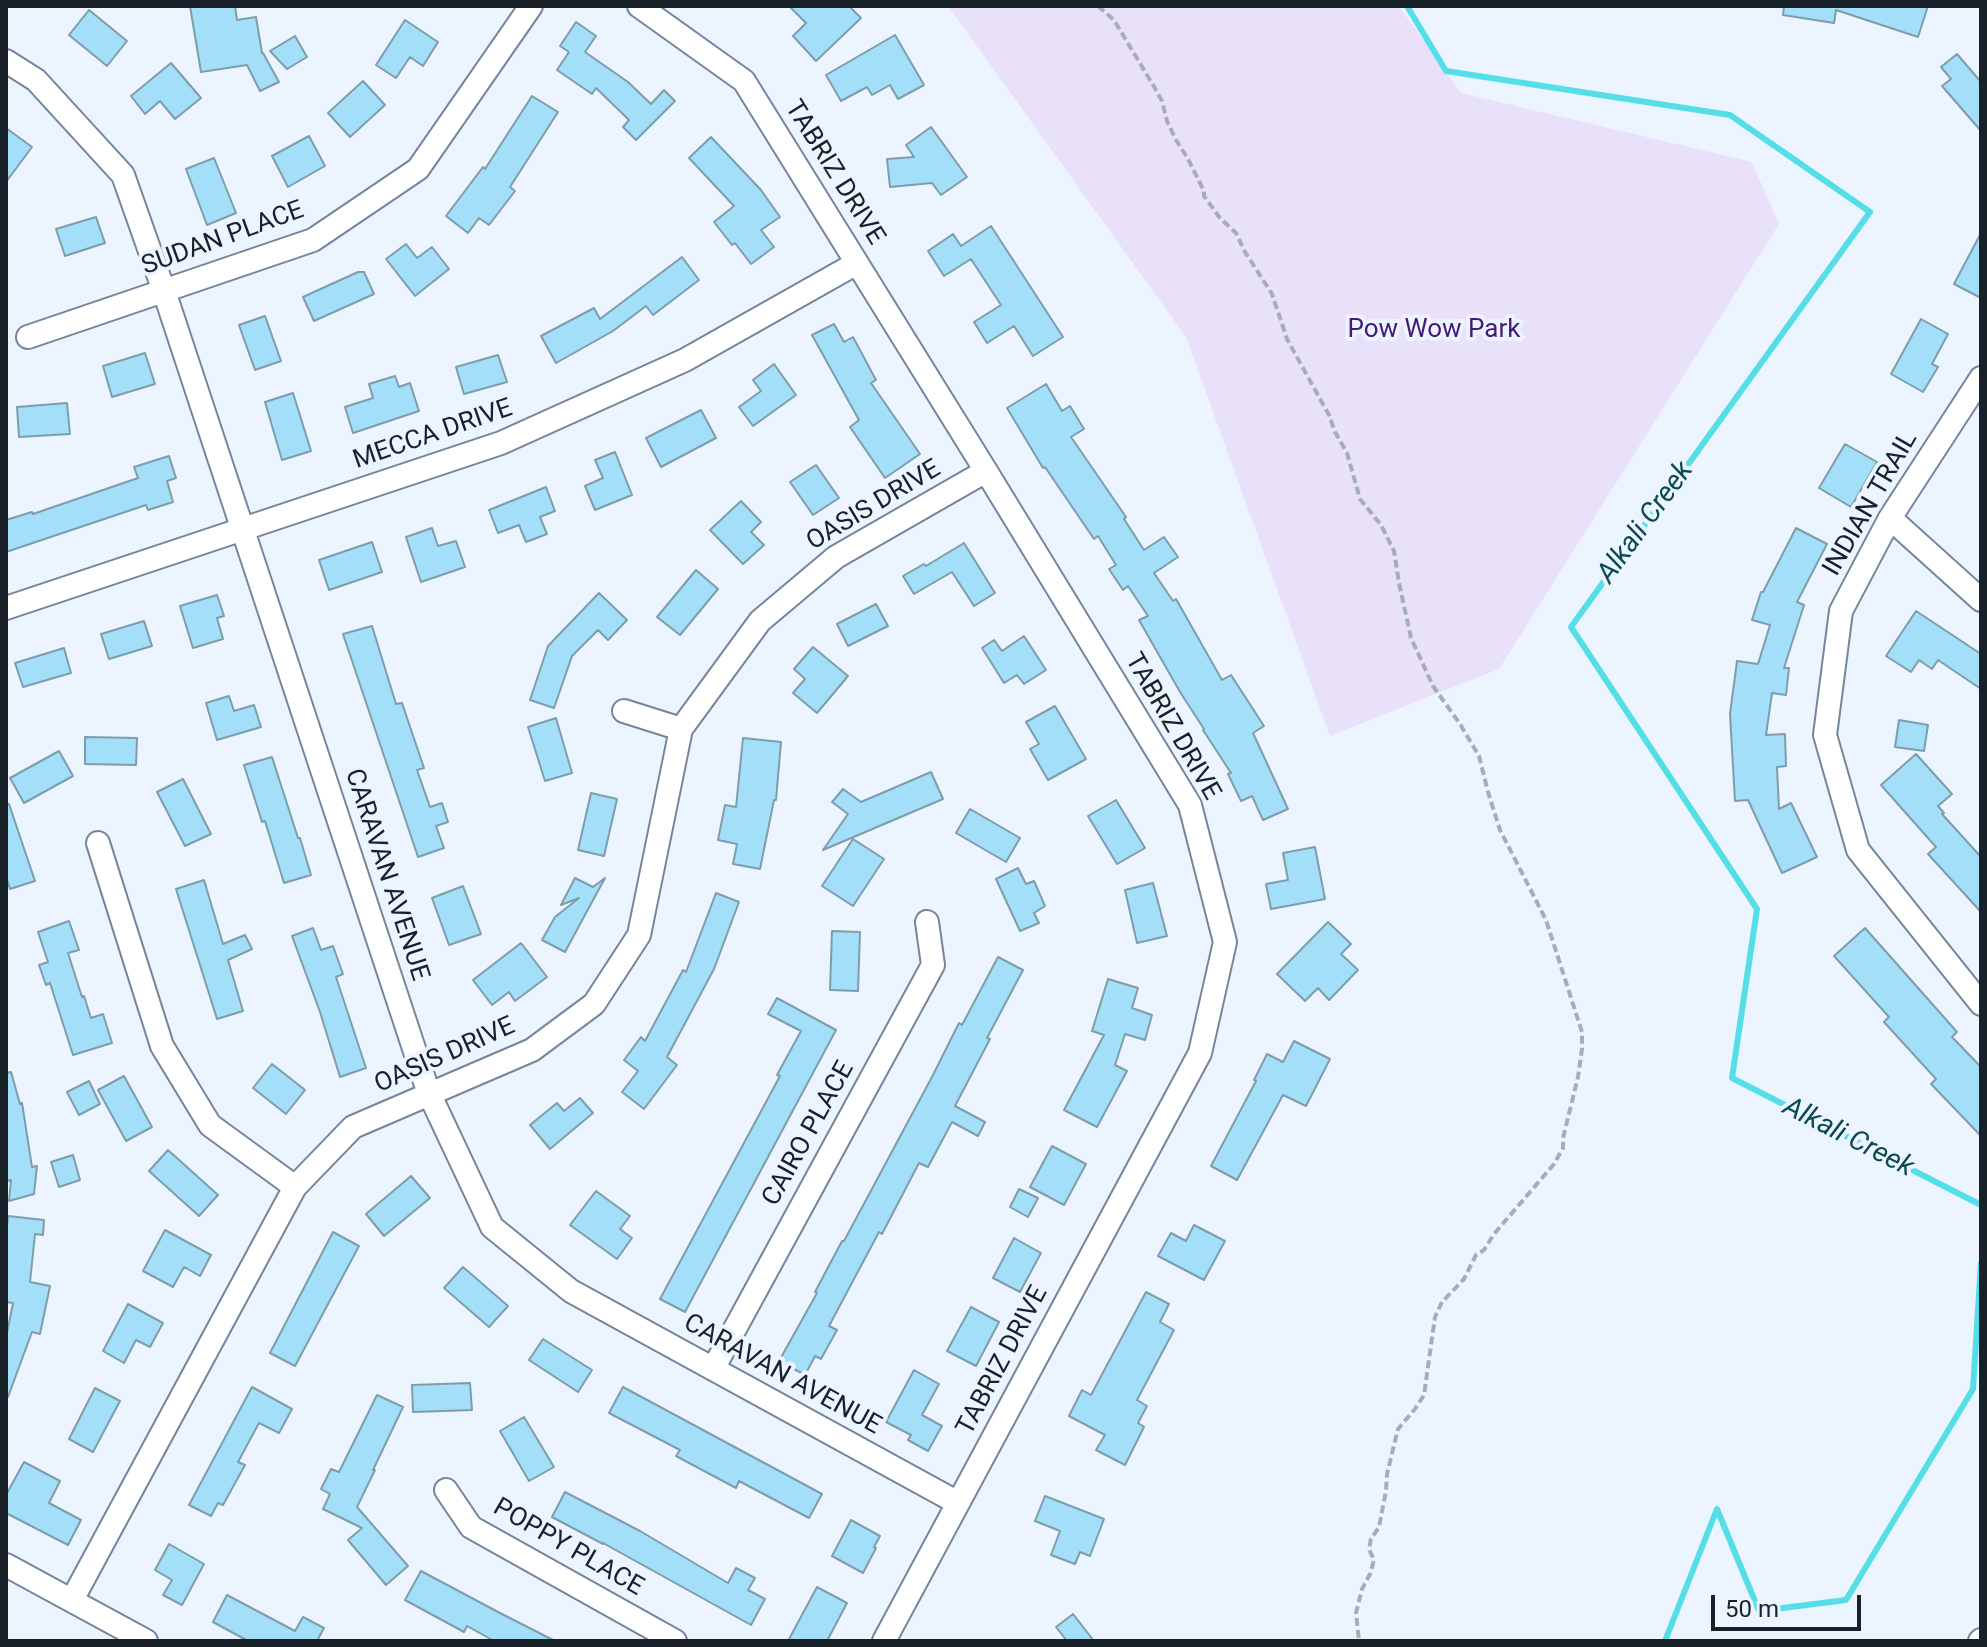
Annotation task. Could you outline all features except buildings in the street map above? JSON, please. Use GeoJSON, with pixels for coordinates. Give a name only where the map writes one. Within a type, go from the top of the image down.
{"type":"FeatureCollection","features":[{"type":"Feature","properties":{"kind":"street","name":"SUDAN PLACE"},"geometry":{"type":"LineString","coordinates":[[28,337],[313,240],[418,169],[531,6]]}},
{"type":"Feature","properties":{"kind":"street","name":"TABRIZ DRIVE"},"geometry":{"type":"LineString","coordinates":[[639,6],[744,81],[1190,805],[1225,942],[1200,1053],[884,1641]]}},
{"type":"Feature","properties":{"kind":"street","name":"CARAVAN AVENUE"},"geometry":{"type":"LineString","coordinates":[[6,61],[36,80],[123,175],[429,1094],[492,1227],[571,1291],[958,1503]]}},
{"type":"Feature","properties":{"kind":"street","name":"MECCA DRIVE"},"geometry":{"type":"LineString","coordinates":[[6,608],[501,443],[685,360],[857,263]]}},
{"type":"Feature","properties":{"kind":"street","name":"INDIAN TRAIL"},"geometry":{"type":"LineString","coordinates":[[1981,378],[1890,518],[1841,611],[1825,735],[1858,850],[1981,1004]]}},
{"type":"Feature","properties":{"kind":"street","name":"OASIS DRIVE"},"geometry":{"type":"LineString","coordinates":[[72,1600],[295,1187],[353,1127],[532,1050],[594,1004],[639,935],[681,729],[760,621],[836,557],[986,471]]}},
{"type":"Feature","properties":{"kind":"street"},"geometry":{"type":"LineString","coordinates":[[1890,518],[1981,600]]}},
{"type":"Feature","properties":{"kind":"street"},"geometry":{"type":"LineString","coordinates":[[624,711],[681,729]]}},
{"type":"Feature","properties":{"kind":"street"},"geometry":{"type":"LineString","coordinates":[[98,843],[162,1046],[210,1125],[295,1187]]}},
{"type":"Feature","properties":{"kind":"street","name":"CAIRO PLACE"},"geometry":{"type":"LineString","coordinates":[[713,1369],[933,965],[927,922]]}},
{"type":"Feature","properties":{"kind":"street","name":"POPPY PLACE"},"geometry":{"type":"LineString","coordinates":[[446,1490],[471,1527],[675,1641]]}},
{"type":"Feature","properties":{"kind":"street"},"geometry":{"type":"LineString","coordinates":[[6,1565],[146,1641]]}},
{"type":"Feature","properties":{"kind":"path"},"geometry":{"type":"LineString","coordinates":[[1098,6],[1114,20],[1162,101],[1167,121],[1204,196],[1236,233],[1272,294],[1287,339],[1347,453],[1360,499],[1381,525],[1394,551],[1411,638],[1433,686],[1479,756],[1500,830],[1546,920],[1582,1032],[1578,1077],[1563,1148],[1554,1164],[1484,1250],[1476,1255],[1464,1279],[1442,1302],[1435,1317],[1424,1395],[1398,1429],[1379,1527],[1371,1539],[1369,1549],[1374,1560],[1356,1613],[1359,1641]]}},
{"type":"Feature","properties":{"kind":"green space","name":"Pow Wow Park"},"geometry":{"type":"Polygon","coordinates":[[[948,6],[1399,6],[1461,93],[1752,162],[1779,224],[1499,669],[1330,736],[1186,337],[948,6]]]}},
{"type":"Feature","properties":{"kind":"waterway","name":"Alkali Creek"},"geometry":{"type":"LineString","coordinates":[[1407,6],[1446,71],[1730,115],[1870,212],[1571,627],[1757,909],[1732,1078],[1981,1205]]}},
{"type":"Feature","properties":{"kind":"waterway","name":"Alkali Creek"},"geometry":{"type":"LineString","coordinates":[[1665,1641],[1717,1509],[1759,1611],[1846,1600],[1973,1389],[1981,1263]]}}]}
